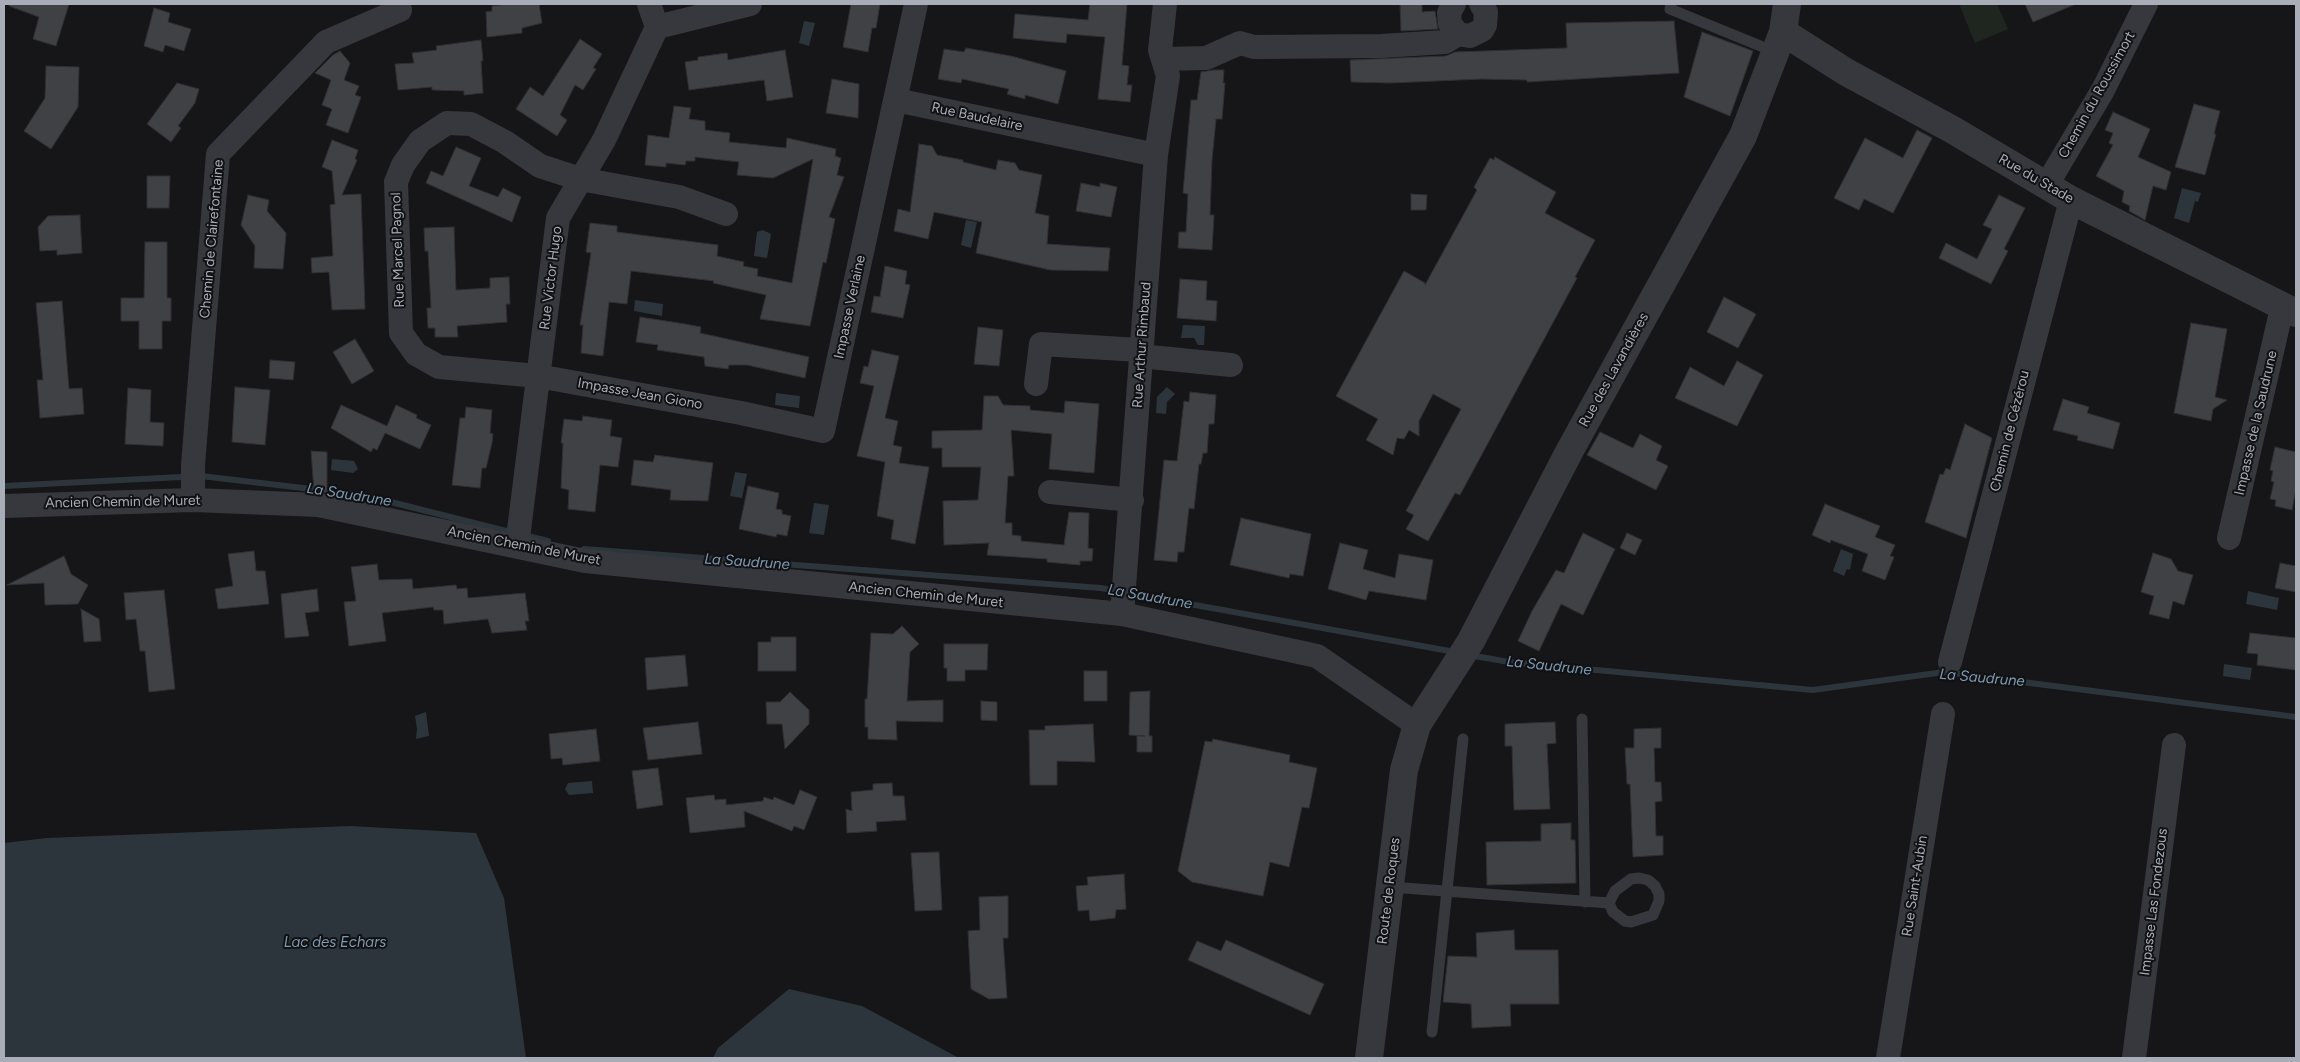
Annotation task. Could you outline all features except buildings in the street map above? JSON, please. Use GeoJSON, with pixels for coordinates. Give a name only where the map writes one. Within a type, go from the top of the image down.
{"type":"FeatureCollection","features":[{"type":"Feature","properties":{"kind":"street"},"geometry":{"type":"LineString","coordinates":[[650,4],[657,27],[750,4]]}},
{"type":"Feature","properties":{"kind":"street"},"geometry":{"type":"LineString","coordinates":[[896,100],[916,4]]}},
{"type":"Feature","properties":{"kind":"street","name":"Rue Arthur Rimbaud"},"geometry":{"type":"LineString","coordinates":[[1122,614],[1132,500],[1140,353],[1156,155],[1166,68],[1160,50],[1165,4]]}},
{"type":"Feature","properties":{"kind":"street"},"geometry":{"type":"LineString","coordinates":[[1454,4],[1448,19],[1458,34]]}},
{"type":"Feature","properties":{"kind":"street"},"geometry":{"type":"LineString","coordinates":[[1166,68],[1206,58],[1240,42],[1254,47],[1381,46],[1444,42],[1458,34],[1470,36],[1482,30],[1487,18],[1482,4]]}},
{"type":"Feature","properties":{"kind":"street","name":"Rue des Lavandières"},"geometry":{"type":"LineString","coordinates":[[1417,725],[1475,634],[1569,452],[1743,136],[1780,42],[1787,4]]}},
{"type":"Feature","properties":{"kind":"street","name":"Chemin du Roussimort"},"geometry":{"type":"LineString","coordinates":[[2046,186],[2103,90],[2146,4]]}},
{"type":"Feature","properties":{"kind":"street","name":"Chemin de Clairefontaine"},"geometry":{"type":"LineString","coordinates":[[193,483],[218,154],[326,42],[400,10]]}},
{"type":"Feature","properties":{"kind":"street","name":"Rue Victor Hugo"},"geometry":{"type":"LineString","coordinates":[[517,546],[558,218],[604,140],[657,27]]}},
{"type":"Feature","properties":{"kind":"street","name":"Rue du Stade"},"geometry":{"type":"LineString","coordinates":[[1780,42],[1846,72],[1953,130],[2070,200],[2289,311]]}},
{"type":"Feature","properties":{"kind":"street","name":"Rue Baudelaire"},"geometry":{"type":"LineString","coordinates":[[896,100],[1156,155]]}},
{"type":"Feature","properties":{"kind":"street","name":"Impasse Verlaine"},"geometry":{"type":"LineString","coordinates":[[741,413],[823,431],[896,100]]}},
{"type":"Feature","properties":{"kind":"street","name":"Rue Marcel Pagnol"},"geometry":{"type":"LineString","coordinates":[[538,376],[439,367],[416,354],[401,333],[396,182],[403,165],[420,140],[447,123],[471,124],[504,142],[540,166],[580,179],[679,197],[726,214]]}},
{"type":"Feature","properties":{"kind":"street","name":"Chemin de Cézérou"},"geometry":{"type":"LineString","coordinates":[[1950,662],[2070,200]]}},
{"type":"Feature","properties":{"kind":"street","name":"Impasse de la Saudrune"},"geometry":{"type":"LineString","coordinates":[[2229,538],[2289,311]]}},
{"type":"Feature","properties":{"kind":"street"},"geometry":{"type":"LineString","coordinates":[[1036,384],[1041,344],[1140,353],[1231,366]]}},
{"type":"Feature","properties":{"kind":"street","name":"Impasse Jean Giono"},"geometry":{"type":"LineString","coordinates":[[538,376],[741,413]]}},
{"type":"Feature","properties":{"kind":"street","name":"Ancien Chemin de Muret"},"geometry":{"type":"LineString","coordinates":[[4,506],[193,483],[318,505],[585,561],[1122,614],[1317,656],[1417,725]]}},
{"type":"Feature","properties":{"kind":"street"},"geometry":{"type":"LineString","coordinates":[[1050,492],[1132,500]]}},
{"type":"Feature","properties":{"kind":"street","name":"Rue Saint-Aubin"},"geometry":{"type":"LineString","coordinates":[[1888,1058],[1943,714]]}},
{"type":"Feature","properties":{"kind":"street","name":"Route de Roques"},"geometry":{"type":"LineString","coordinates":[[1369,1058],[1404,770],[1417,725]]}},
{"type":"Feature","properties":{"kind":"street","name":"Impasse Las Fondezous"},"geometry":{"type":"LineString","coordinates":[[2134,1058],[2174,745]]}},
{"type":"Feature","properties":{"kind":"lane"},"geometry":{"type":"LineString","coordinates":[[1671,4],[1670,9],[1780,42]]}},
{"type":"Feature","properties":{"kind":"lane"},"geometry":{"type":"LineString","coordinates":[[1582,719],[1585,902]]}},
{"type":"Feature","properties":{"kind":"lane"},"geometry":{"type":"LineString","coordinates":[[1432,1032],[1464,739]]}},
{"type":"Feature","properties":{"kind":"lane"},"geometry":{"type":"LineString","coordinates":[[1631,879],[1648,880],[1655,886],[1659,894],[1659,901],[1653,915],[1631,922],[1625,921],[1613,912],[1609,903],[1615,891],[1631,879]]}},
{"type":"Feature","properties":{"kind":"lane"},"geometry":{"type":"LineString","coordinates":[[1390,887],[1609,903]]}},
{"type":"Feature","properties":{"kind":"shaded area"},"geometry":{"type":"Polygon","coordinates":[[[1959,4],[1997,4],[2008,29],[1975,43],[1959,4]]]}},
{"type":"Feature","properties":{"kind":"water"},"geometry":{"type":"Polygon","coordinates":[[[804,21],[815,23],[809,46],[799,43],[804,21]]]}},
{"type":"Feature","properties":{"kind":"water"},"geometry":{"type":"Polygon","coordinates":[[[2182,188],[2201,193],[2198,202],[2195,201],[2189,223],[2174,218],[2182,188]]]}},
{"type":"Feature","properties":{"kind":"water"},"geometry":{"type":"Polygon","coordinates":[[[966,220],[977,222],[971,248],[961,245],[966,220]]]}},
{"type":"Feature","properties":{"kind":"water"},"geometry":{"type":"Polygon","coordinates":[[[763,230],[771,234],[767,258],[754,256],[757,232],[763,230]]]}},
{"type":"Feature","properties":{"kind":"water"},"geometry":{"type":"Polygon","coordinates":[[[635,300],[663,304],[662,316],[634,311],[635,300]]]}},
{"type":"Feature","properties":{"kind":"water"},"geometry":{"type":"Polygon","coordinates":[[[1183,325],[1205,326],[1204,345],[1198,345],[1194,338],[1181,338],[1183,325]]]}},
{"type":"Feature","properties":{"kind":"water"},"geometry":{"type":"Polygon","coordinates":[[[1167,387],[1175,394],[1167,402],[1166,414],[1156,413],[1157,397],[1167,387]]]}},
{"type":"Feature","properties":{"kind":"water"},"geometry":{"type":"Polygon","coordinates":[[[776,393],[800,396],[799,408],[775,405],[776,393]]]}},
{"type":"Feature","properties":{"kind":"water"},"geometry":{"type":"Polygon","coordinates":[[[332,459],[354,461],[358,469],[353,473],[331,470],[332,459]]]}},
{"type":"Feature","properties":{"kind":"water"},"geometry":{"type":"Polygon","coordinates":[[[735,472],[747,474],[742,498],[730,496],[735,472]]]}},
{"type":"Feature","properties":{"kind":"water"},"geometry":{"type":"Polygon","coordinates":[[[814,503],[829,505],[824,535],[809,533],[814,503]]]}},
{"type":"Feature","properties":{"kind":"water"},"geometry":{"type":"Polygon","coordinates":[[[1841,549],[1853,554],[1850,570],[1847,569],[1844,576],[1833,571],[1841,549]]]}},
{"type":"Feature","properties":{"kind":"water"},"geometry":{"type":"Polygon","coordinates":[[[2248,591],[2279,598],[2277,610],[2246,604],[2248,591]]]}},
{"type":"Feature","properties":{"kind":"water"},"geometry":{"type":"Polygon","coordinates":[[[2224,664],[2252,668],[2250,680],[2223,676],[2224,664]]]}},
{"type":"Feature","properties":{"kind":"water"},"geometry":{"type":"Polygon","coordinates":[[[426,712],[429,736],[416,739],[415,716],[426,712]]]}},
{"type":"Feature","properties":{"kind":"water"},"geometry":{"type":"Polygon","coordinates":[[[592,781],[593,793],[569,795],[565,789],[568,783],[592,781]]]}},
{"type":"Feature","properties":{"kind":"water","name":"Lac des Echars"},"geometry":{"type":"Polygon","coordinates":[[[351,826],[476,833],[504,898],[526,1058],[4,1058],[4,843],[47,838],[351,826]]]}},
{"type":"Feature","properties":{"kind":"water"},"geometry":{"type":"Polygon","coordinates":[[[789,989],[862,1006],[959,1058],[713,1058],[718,1048],[789,989]]]}},
{"type":"Feature","properties":{"kind":"waterway","name":"La Saudrune"},"geometry":{"type":"LineString","coordinates":[[4,486],[201,476],[363,495],[514,533]]}},
{"type":"Feature","properties":{"kind":"waterway","name":"La Saudrune"},"geometry":{"type":"LineString","coordinates":[[524,535],[548,541]]}},
{"type":"Feature","properties":{"kind":"waterway","name":"La Saudrune"},"geometry":{"type":"LineString","coordinates":[[584,549],[1101,588],[1455,652]]}},
{"type":"Feature","properties":{"kind":"waterway","name":"La Saudrune"},"geometry":{"type":"LineString","coordinates":[[1469,655],[1509,662],[1813,690],[1944,672],[2296,717]]}}]}
